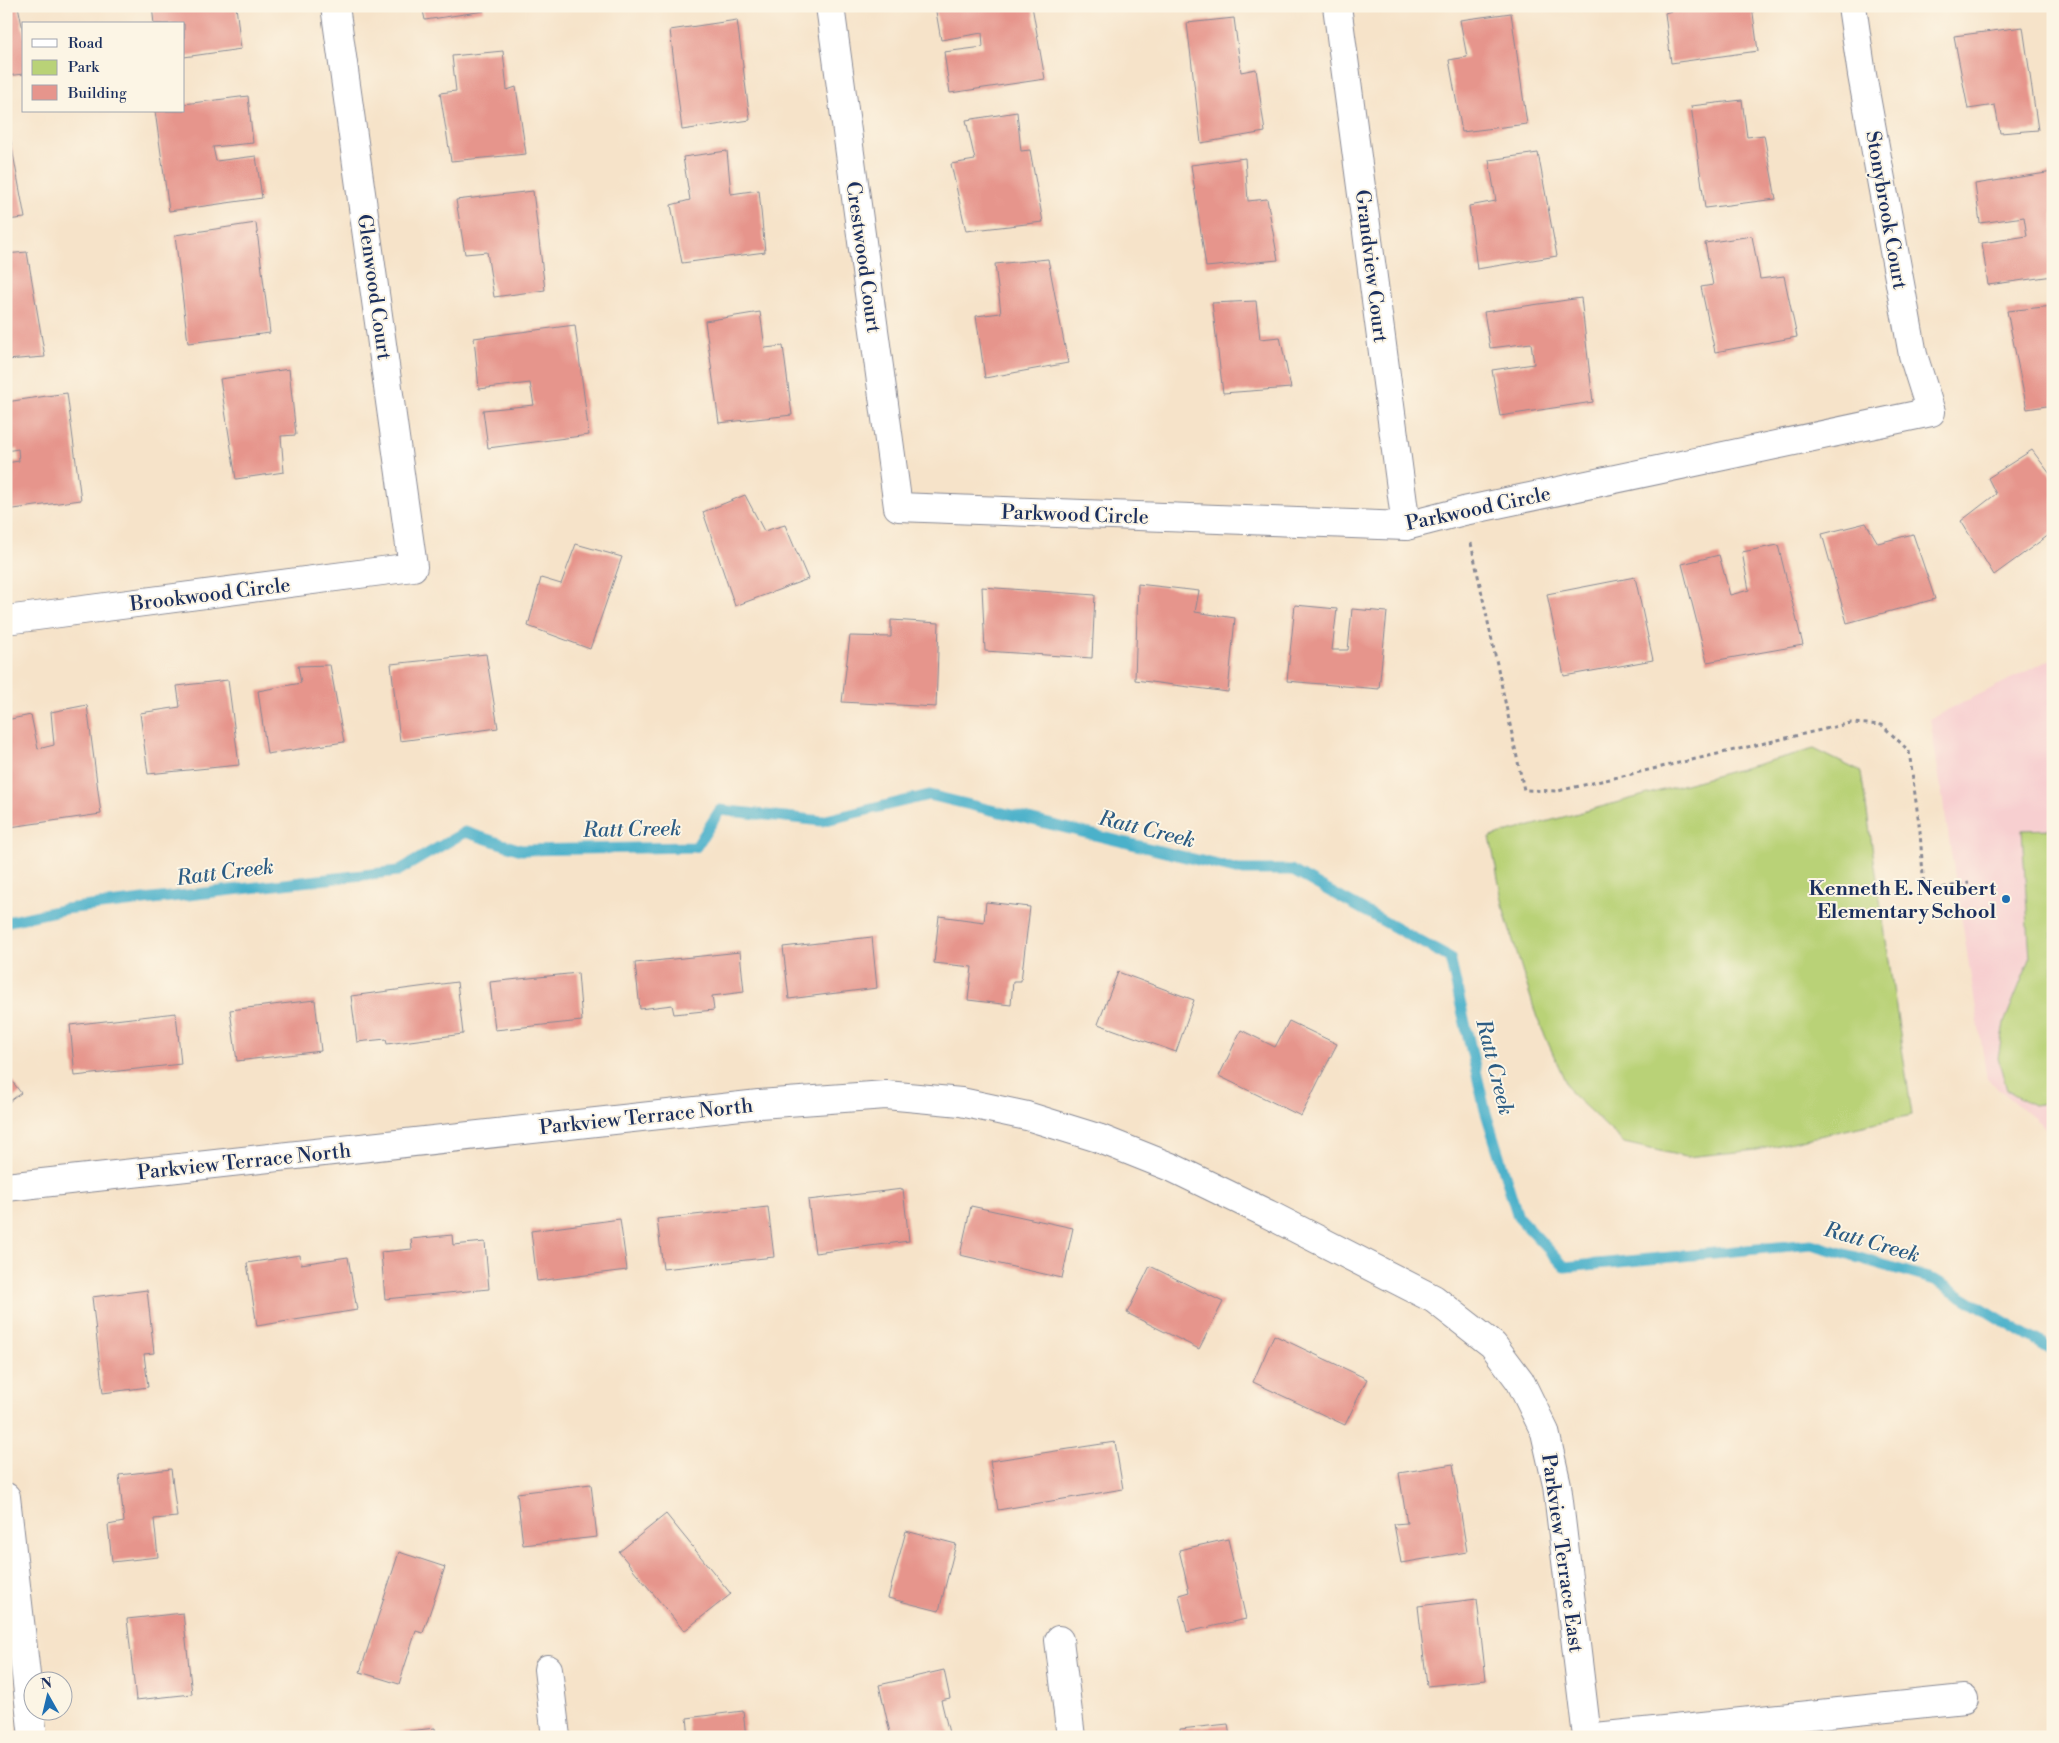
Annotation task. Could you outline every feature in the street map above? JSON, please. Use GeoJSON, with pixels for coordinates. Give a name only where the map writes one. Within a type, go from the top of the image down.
{"type":"FeatureCollection","features":[{"type":"Feature","properties":{"kind":"street","name":"Glenwood Court"},"geometry":{"type":"LineString","coordinates":[[335,6],[413,568]]}},
{"type":"Feature","properties":{"kind":"street","name":"Crestwood Court"},"geometry":{"type":"LineString","coordinates":[[830,6],[898,507]]}},
{"type":"Feature","properties":{"kind":"street","name":"Grandview Court"},"geometry":{"type":"LineString","coordinates":[[1337,6],[1406,526]]}},
{"type":"Feature","properties":{"kind":"street","name":"Stonybrook Court"},"geometry":{"type":"LineString","coordinates":[[1852,6],[1862,75],[1911,346],[1931,412]]}},
{"type":"Feature","properties":{"kind":"street","name":"Parkwood Circle"},"geometry":{"type":"LineString","coordinates":[[898,507],[1406,526],[1464,511],[1931,412]]}},
{"type":"Feature","properties":{"kind":"street","name":"Brookwood Circle"},"geometry":{"type":"LineString","coordinates":[[6,620],[413,568]]}},
{"type":"Feature","properties":{"kind":"street","name":"Parkview Terrace North"},"geometry":{"type":"LineString","coordinates":[[6,1187],[749,1105],[886,1095],[961,1102],[1027,1116],[1090,1135],[1173,1168],[1268,1214]]}},
{"type":"Feature","properties":{"kind":"street","name":"Parkview Terrace East"},"geometry":{"type":"LineString","coordinates":[[1268,1214],[1434,1299],[1493,1345],[1520,1381],[1545,1432],[1557,1485],[1587,1737]]}},
{"type":"Feature","properties":{"kind":"street"},"geometry":{"type":"LineString","coordinates":[[6,1498],[33,1737]]}},
{"type":"Feature","properties":{"kind":"street"},"geometry":{"type":"LineString","coordinates":[[1060,1640],[1071,1737]]}},
{"type":"Feature","properties":{"kind":"street"},"geometry":{"type":"LineString","coordinates":[[548,1669],[556,1737]]}},
{"type":"Feature","properties":{"kind":"street"},"geometry":{"type":"LineString","coordinates":[[1596,1737],[1964,1699]]}},
{"type":"Feature","properties":{"kind":"path"},"geometry":{"type":"LineString","coordinates":[[1464,511],[1524,790],[1558,791],[1851,722],[1882,725],[1909,751],[1920,831],[1924,891],[1969,883]]}},
{"type":"Feature","properties":{"kind":"shaded area","name":"Kenneth E. Neubert Elementary School"},"geometry":{"type":"Polygon","coordinates":[[[2053,658],[2053,1134],[1987,1079],[1930,719],[2053,658]]]}},
{"type":"Feature","properties":{"kind":"green space"},"geometry":{"type":"Polygon","coordinates":[[[1814,749],[1861,772],[1912,1115],[1757,1150],[1686,1157],[1624,1143],[1570,1092],[1537,1018],[1505,915],[1490,837],[1814,749]]]}},
{"type":"Feature","properties":{"kind":"green space"},"geometry":{"type":"Polygon","coordinates":[[[2053,829],[2053,1102],[2033,1105],[2007,1090],[1998,1058],[2004,1023],[2030,959],[2022,830],[2053,829]]]}},
{"type":"Feature","properties":{"kind":"building"},"geometry":{"type":"Polygon","coordinates":[[[6,6],[18,6],[22,25],[22,74],[6,76],[6,6]]]}},
{"type":"Feature","properties":{"kind":"building"},"geometry":{"type":"Polygon","coordinates":[[[152,6],[236,6],[241,49],[185,57],[185,22],[154,22],[152,6]]]}},
{"type":"Feature","properties":{"kind":"building"},"geometry":{"type":"Polygon","coordinates":[[[422,6],[483,6],[484,11],[425,20],[422,6]]]}},
{"type":"Feature","properties":{"kind":"building"},"geometry":{"type":"Polygon","coordinates":[[[935,6],[1032,6],[1045,79],[950,93],[944,52],[983,47],[982,33],[941,40],[935,6]]]}},
{"type":"Feature","properties":{"kind":"building"},"geometry":{"type":"Polygon","coordinates":[[[1671,6],[1752,6],[1758,51],[1671,63],[1665,13],[1671,11],[1671,6]]]}},
{"type":"Feature","properties":{"kind":"building"},"geometry":{"type":"Polygon","coordinates":[[[1511,13],[1527,124],[1462,132],[1449,60],[1467,57],[1460,20],[1511,13]]]}},
{"type":"Feature","properties":{"kind":"building"},"geometry":{"type":"Polygon","coordinates":[[[1234,18],[1241,72],[1256,69],[1265,132],[1201,143],[1187,23],[1234,18]]]}},
{"type":"Feature","properties":{"kind":"building"},"geometry":{"type":"Polygon","coordinates":[[[737,20],[750,120],[682,130],[670,30],[737,20]]]}},
{"type":"Feature","properties":{"kind":"building"},"geometry":{"type":"Polygon","coordinates":[[[2023,27],[2038,130],[2000,133],[1995,105],[1968,109],[1954,36],[2023,27]]]}},
{"type":"Feature","properties":{"kind":"building"},"geometry":{"type":"Polygon","coordinates":[[[503,51],[507,90],[516,87],[526,154],[451,161],[440,93],[456,91],[452,56],[503,51]]]}},
{"type":"Feature","properties":{"kind":"building"},"geometry":{"type":"Polygon","coordinates":[[[248,96],[253,143],[213,147],[216,161],[256,156],[262,198],[169,211],[155,112],[185,112],[185,104],[248,96]]]}},
{"type":"Feature","properties":{"kind":"building"},"geometry":{"type":"Polygon","coordinates":[[[1742,100],[1747,137],[1764,135],[1776,199],[1705,208],[1691,106],[1742,100]]]}},
{"type":"Feature","properties":{"kind":"building"},"geometry":{"type":"Polygon","coordinates":[[[1017,112],[1021,151],[1030,150],[1043,222],[966,231],[951,164],[975,160],[966,120],[1017,112]]]}},
{"type":"Feature","properties":{"kind":"building"},"geometry":{"type":"Polygon","coordinates":[[[6,116],[25,218],[6,220],[6,116]]]}},
{"type":"Feature","properties":{"kind":"building"},"geometry":{"type":"Polygon","coordinates":[[[727,151],[731,194],[759,190],[765,252],[682,263],[671,205],[690,200],[683,157],[727,151]]]}},
{"type":"Feature","properties":{"kind":"building"},"geometry":{"type":"Polygon","coordinates":[[[1538,153],[1557,256],[1477,269],[1469,206],[1496,201],[1489,160],[1538,153]]]}},
{"type":"Feature","properties":{"kind":"building"},"geometry":{"type":"Polygon","coordinates":[[[1245,158],[1248,201],[1267,199],[1278,260],[1206,267],[1191,165],[1245,158]]]}},
{"type":"Feature","properties":{"kind":"building"},"geometry":{"type":"Polygon","coordinates":[[[2053,172],[2053,276],[1988,285],[1982,243],[2027,236],[2024,217],[1980,223],[1975,184],[2053,172]]]}},
{"type":"Feature","properties":{"kind":"building"},"geometry":{"type":"Polygon","coordinates":[[[533,191],[545,290],[494,297],[487,252],[465,254],[456,200],[533,191]]]}},
{"type":"Feature","properties":{"kind":"building"},"geometry":{"type":"Polygon","coordinates":[[[256,223],[270,333],[188,343],[175,235],[256,223]]]}},
{"type":"Feature","properties":{"kind":"building"},"geometry":{"type":"Polygon","coordinates":[[[1752,236],[1760,279],[1784,276],[1797,337],[1715,352],[1701,287],[1713,285],[1705,243],[1752,236]]]}},
{"type":"Feature","properties":{"kind":"building"},"geometry":{"type":"Polygon","coordinates":[[[27,252],[45,357],[6,360],[6,254],[27,252]]]}},
{"type":"Feature","properties":{"kind":"building"},"geometry":{"type":"Polygon","coordinates":[[[1048,259],[1068,363],[985,378],[976,316],[1001,313],[995,264],[1048,259]]]}},
{"type":"Feature","properties":{"kind":"building"},"geometry":{"type":"Polygon","coordinates":[[[1581,298],[1593,402],[1500,416],[1492,370],[1534,364],[1531,343],[1490,348],[1484,312],[1581,298]]]}},
{"type":"Feature","properties":{"kind":"building"},"geometry":{"type":"Polygon","coordinates":[[[1256,301],[1260,339],[1280,337],[1291,388],[1223,393],[1212,303],[1256,301]]]}},
{"type":"Feature","properties":{"kind":"building"},"geometry":{"type":"Polygon","coordinates":[[[2053,306],[2053,405],[2027,409],[2007,311],[2053,306]]]}},
{"type":"Feature","properties":{"kind":"building"},"geometry":{"type":"Polygon","coordinates":[[[760,312],[765,348],[783,346],[792,415],[719,423],[705,321],[760,312]]]}},
{"type":"Feature","properties":{"kind":"building"},"geometry":{"type":"Polygon","coordinates":[[[575,325],[589,435],[488,448],[483,410],[534,405],[530,383],[479,389],[474,338],[575,325]]]}},
{"type":"Feature","properties":{"kind":"building"},"geometry":{"type":"Polygon","coordinates":[[[289,369],[296,435],[281,436],[284,472],[236,479],[220,379],[289,369]]]}},
{"type":"Feature","properties":{"kind":"building"},"geometry":{"type":"Polygon","coordinates":[[[67,393],[81,500],[6,510],[6,463],[19,461],[18,449],[6,451],[6,402],[67,393]]]}},
{"type":"Feature","properties":{"kind":"building"},"geometry":{"type":"Polygon","coordinates":[[[2032,450],[2053,478],[2053,532],[1994,575],[1961,521],[1996,494],[1988,478],[2032,450]]]}},
{"type":"Feature","properties":{"kind":"building"},"geometry":{"type":"Polygon","coordinates":[[[745,495],[764,531],[785,525],[808,579],[735,606],[703,512],[745,495]]]}},
{"type":"Feature","properties":{"kind":"building"},"geometry":{"type":"Polygon","coordinates":[[[1866,523],[1878,543],[1913,534],[1935,599],[1847,623],[1822,534],[1866,523]]]}},
{"type":"Feature","properties":{"kind":"building"},"geometry":{"type":"Polygon","coordinates":[[[576,544],[622,557],[590,649],[528,626],[541,578],[561,584],[576,544]]]}},
{"type":"Feature","properties":{"kind":"building"},"geometry":{"type":"Polygon","coordinates":[[[1778,545],[1803,645],[1707,662],[1682,564],[1719,555],[1730,595],[1749,590],[1742,552],[1778,545]]]}},
{"type":"Feature","properties":{"kind":"building"},"geometry":{"type":"Polygon","coordinates":[[[1635,577],[1653,660],[1564,676],[1547,594],[1635,577]]]}},
{"type":"Feature","properties":{"kind":"building"},"geometry":{"type":"Polygon","coordinates":[[[1138,584],[1199,591],[1195,612],[1235,618],[1228,692],[1135,680],[1138,584]]]}},
{"type":"Feature","properties":{"kind":"building"},"geometry":{"type":"Polygon","coordinates":[[[982,587],[1095,595],[1092,658],[985,651],[982,587]]]}},
{"type":"Feature","properties":{"kind":"building"},"geometry":{"type":"Polygon","coordinates":[[[1295,605],[1337,609],[1332,650],[1348,650],[1352,609],[1387,612],[1379,689],[1287,681],[1295,605]]]}},
{"type":"Feature","properties":{"kind":"building"},"geometry":{"type":"Polygon","coordinates":[[[891,620],[939,623],[936,707],[842,702],[850,636],[891,637],[891,620]]]}},
{"type":"Feature","properties":{"kind":"building"},"geometry":{"type":"Polygon","coordinates":[[[486,654],[498,728],[400,741],[391,664],[486,654]]]}},
{"type":"Feature","properties":{"kind":"building"},"geometry":{"type":"Polygon","coordinates":[[[330,665],[344,742],[267,754],[258,691],[301,683],[298,666],[330,665]]]}},
{"type":"Feature","properties":{"kind":"building"},"geometry":{"type":"Polygon","coordinates":[[[228,680],[239,765],[148,774],[140,713],[180,707],[177,686],[228,680]]]}},
{"type":"Feature","properties":{"kind":"building"},"geometry":{"type":"Polygon","coordinates":[[[87,705],[101,814],[10,827],[6,807],[6,720],[31,715],[38,749],[54,745],[51,712],[87,705]]]}},
{"type":"Feature","properties":{"kind":"building"},"geometry":{"type":"Polygon","coordinates":[[[986,902],[1030,907],[1021,981],[1013,981],[1011,1005],[968,1000],[972,967],[934,963],[939,916],[984,922],[986,902]]]}},
{"type":"Feature","properties":{"kind":"building"},"geometry":{"type":"Polygon","coordinates":[[[872,937],[877,988],[789,999],[783,947],[872,937]]]}},
{"type":"Feature","properties":{"kind":"building"},"geometry":{"type":"Polygon","coordinates":[[[740,952],[744,992],[712,996],[714,1010],[674,1014],[672,1005],[640,1009],[635,963],[740,952]]]}},
{"type":"Feature","properties":{"kind":"building"},"geometry":{"type":"Polygon","coordinates":[[[1118,972],[1194,1000],[1176,1052],[1098,1024],[1118,972]]]}},
{"type":"Feature","properties":{"kind":"building"},"geometry":{"type":"Polygon","coordinates":[[[578,973],[582,1021],[495,1030],[490,982],[578,973]]]}},
{"type":"Feature","properties":{"kind":"building"},"geometry":{"type":"Polygon","coordinates":[[[457,982],[463,1034],[387,1044],[386,1039],[357,1042],[351,996],[457,982]]]}},
{"type":"Feature","properties":{"kind":"building"},"geometry":{"type":"Polygon","coordinates":[[[315,1000],[321,1051],[237,1061],[230,1010],[315,1000]]]}},
{"type":"Feature","properties":{"kind":"building"},"geometry":{"type":"Polygon","coordinates":[[[176,1013],[181,1064],[75,1076],[70,1025],[176,1013]]]}},
{"type":"Feature","properties":{"kind":"building"},"geometry":{"type":"Polygon","coordinates":[[[1289,1021],[1337,1044],[1301,1116],[1219,1076],[1241,1030],[1275,1047],[1289,1021]]]}},
{"type":"Feature","properties":{"kind":"building"},"geometry":{"type":"Polygon","coordinates":[[[6,1073],[21,1093],[6,1104],[6,1073]]]}},
{"type":"Feature","properties":{"kind":"building"},"geometry":{"type":"Polygon","coordinates":[[[903,1189],[909,1241],[815,1253],[808,1200],[903,1189]]]}},
{"type":"Feature","properties":{"kind":"building"},"geometry":{"type":"Polygon","coordinates":[[[971,1206],[1073,1228],[1062,1278],[960,1255],[971,1206]]]}},
{"type":"Feature","properties":{"kind":"building"},"geometry":{"type":"Polygon","coordinates":[[[768,1207],[774,1257],[663,1269],[657,1219],[768,1207]]]}},
{"type":"Feature","properties":{"kind":"building"},"geometry":{"type":"Polygon","coordinates":[[[620,1219],[627,1270],[537,1281],[531,1231],[620,1219]]]}},
{"type":"Feature","properties":{"kind":"building"},"geometry":{"type":"Polygon","coordinates":[[[452,1235],[453,1245],[485,1242],[489,1289],[385,1299],[381,1252],[412,1249],[411,1239],[452,1235]]]}},
{"type":"Feature","properties":{"kind":"building"},"geometry":{"type":"Polygon","coordinates":[[[300,1255],[301,1264],[348,1257],[357,1310],[257,1326],[247,1263],[300,1255]]]}},
{"type":"Feature","properties":{"kind":"building"},"geometry":{"type":"Polygon","coordinates":[[[1150,1266],[1223,1302],[1199,1349],[1127,1313],[1150,1266]]]}},
{"type":"Feature","properties":{"kind":"building"},"geometry":{"type":"Polygon","coordinates":[[[147,1290],[154,1353],[144,1354],[148,1387],[103,1393],[92,1297],[147,1290]]]}},
{"type":"Feature","properties":{"kind":"building"},"geometry":{"type":"Polygon","coordinates":[[[1274,1335],[1367,1379],[1345,1425],[1253,1382],[1274,1335]]]}},
{"type":"Feature","properties":{"kind":"building"},"geometry":{"type":"Polygon","coordinates":[[[1115,1442],[1123,1489],[998,1510],[990,1461],[1115,1442]]]}},
{"type":"Feature","properties":{"kind":"building"},"geometry":{"type":"Polygon","coordinates":[[[1453,1464],[1467,1552],[1401,1563],[1394,1524],[1407,1523],[1399,1473],[1453,1464]]]}},
{"type":"Feature","properties":{"kind":"building"},"geometry":{"type":"Polygon","coordinates":[[[171,1469],[177,1517],[154,1519],[158,1557],[112,1562],[108,1525],[124,1522],[119,1475],[171,1469]]]}},
{"type":"Feature","properties":{"kind":"building"},"geometry":{"type":"Polygon","coordinates":[[[591,1484],[597,1537],[523,1545],[517,1493],[591,1484]]]}},
{"type":"Feature","properties":{"kind":"building"},"geometry":{"type":"Polygon","coordinates":[[[666,1514],[731,1594],[684,1631],[619,1552],[666,1514]]]}},
{"type":"Feature","properties":{"kind":"building"},"geometry":{"type":"Polygon","coordinates":[[[906,1531],[956,1544],[939,1611],[888,1598],[906,1531]]]}},
{"type":"Feature","properties":{"kind":"building"},"geometry":{"type":"Polygon","coordinates":[[[1228,1539],[1246,1619],[1187,1632],[1179,1595],[1189,1592],[1179,1550],[1228,1539]]]}},
{"type":"Feature","properties":{"kind":"building"},"geometry":{"type":"Polygon","coordinates":[[[399,1552],[445,1567],[423,1633],[416,1631],[399,1684],[360,1672],[399,1552]]]}},
{"type":"Feature","properties":{"kind":"building"},"geometry":{"type":"Polygon","coordinates":[[[1477,1599],[1486,1680],[1427,1686],[1418,1606],[1477,1599]]]}},
{"type":"Feature","properties":{"kind":"building"},"geometry":{"type":"Polygon","coordinates":[[[183,1613],[192,1694],[136,1700],[127,1619],[183,1613]]]}},
{"type":"Feature","properties":{"kind":"building"},"geometry":{"type":"Polygon","coordinates":[[[944,1670],[950,1698],[941,1700],[950,1737],[891,1737],[879,1685],[944,1670]]]}},
{"type":"Feature","properties":{"kind":"building"},"geometry":{"type":"Polygon","coordinates":[[[743,1711],[746,1737],[689,1737],[687,1718],[743,1711]]]}},
{"type":"Feature","properties":{"kind":"building"},"geometry":{"type":"Polygon","coordinates":[[[1228,1724],[1230,1737],[1181,1737],[1180,1729],[1228,1724]]]}},
{"type":"Feature","properties":{"kind":"building"},"geometry":{"type":"Polygon","coordinates":[[[435,1728],[436,1737],[383,1737],[383,1734],[435,1728]]]}},
{"type":"Feature","properties":{"kind":"waterway","name":"Ratt Creek"},"geometry":{"type":"LineString","coordinates":[[6,922],[65,909],[398,871],[465,832],[521,850],[696,847],[720,810],[822,821],[929,795],[1239,870],[1291,870],[1450,958],[1485,1110],[1518,1217],[1565,1267],[1811,1244],[1935,1280],[2053,1351]]}},
{"type":"Feature","properties":{"kind":"place","name":"Kenneth E. Neubert Elementary School"},"geometry":{"type":"Point","coordinates":[2006,899]}}]}
